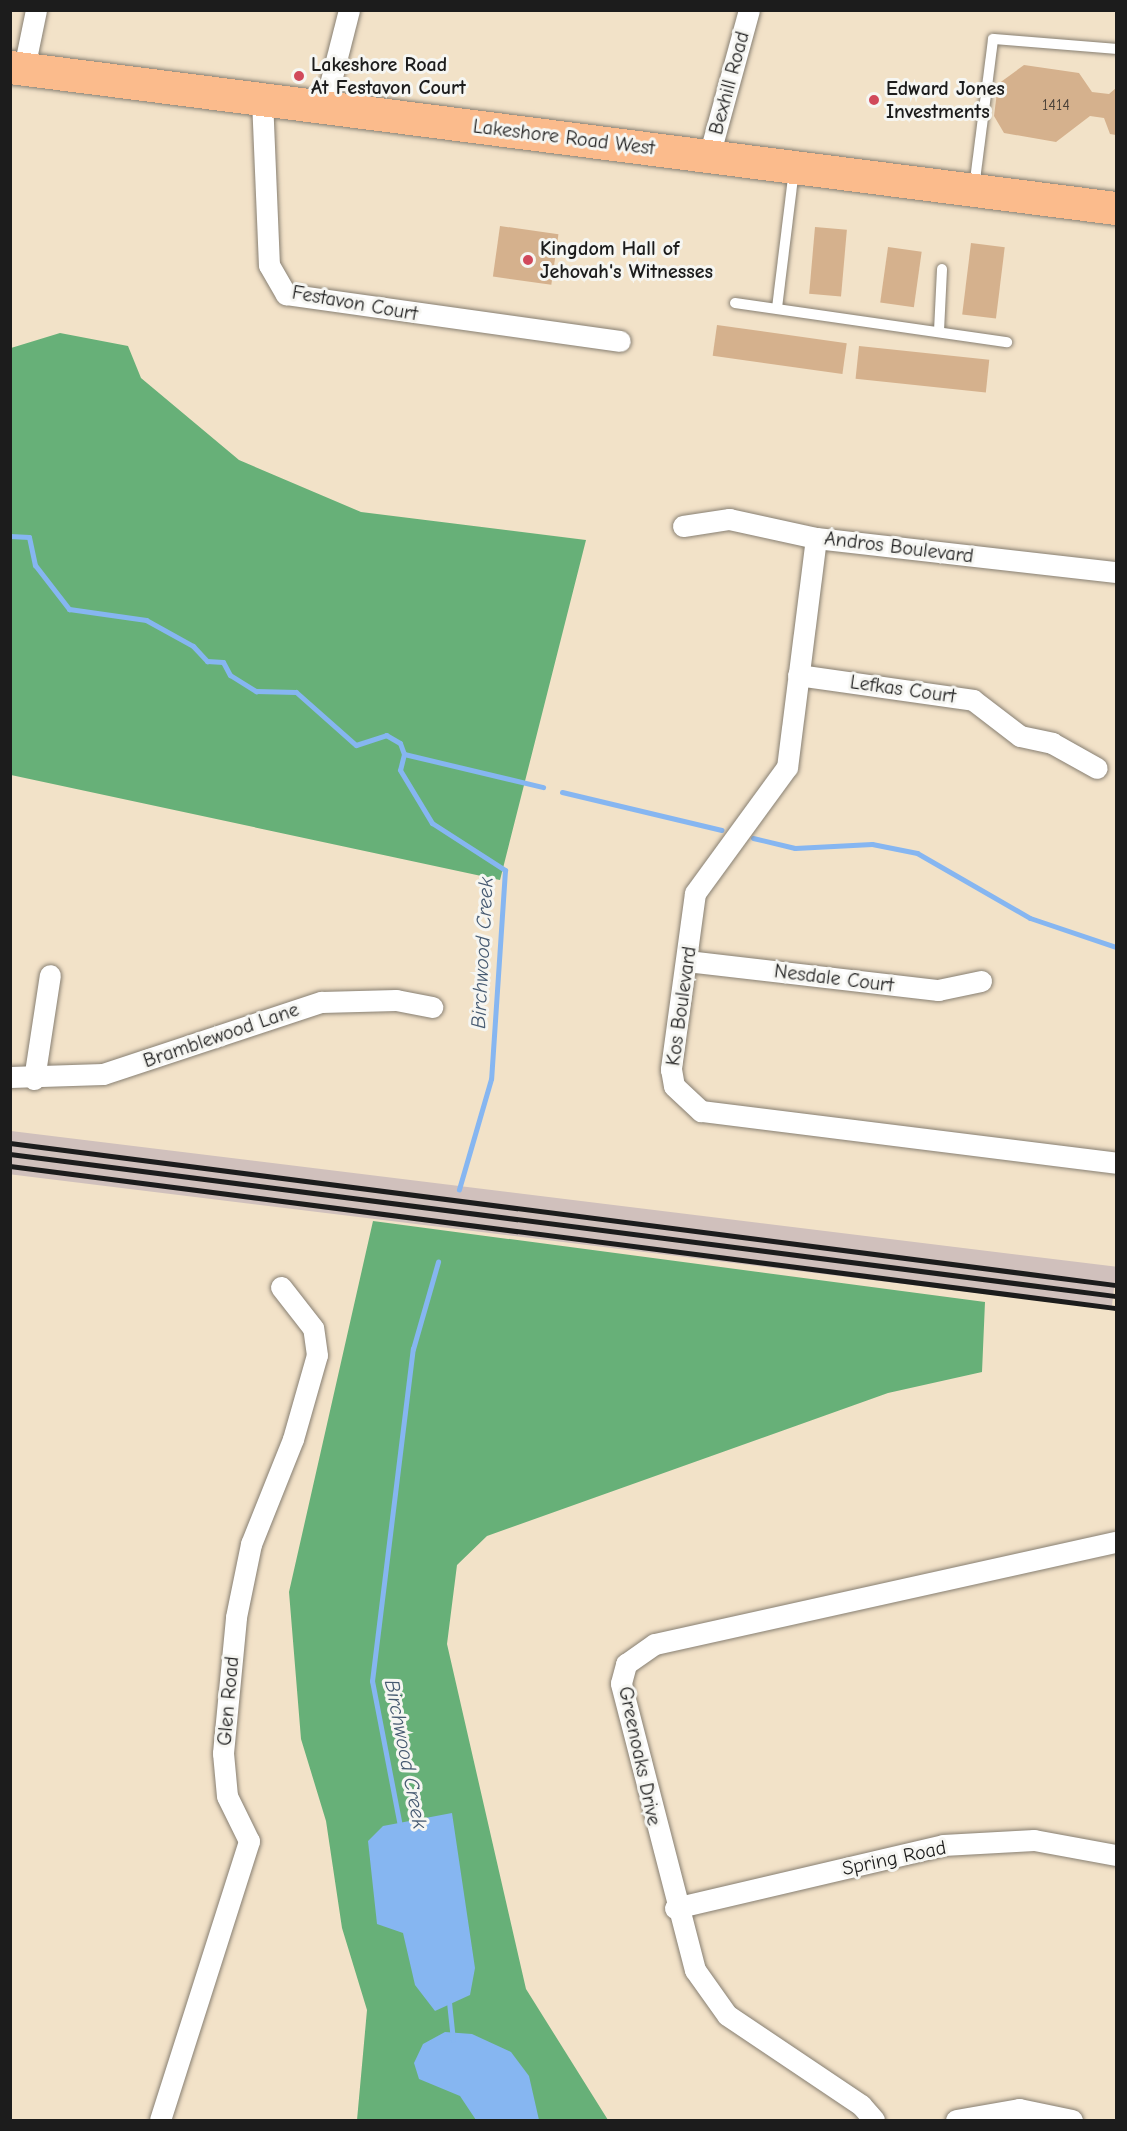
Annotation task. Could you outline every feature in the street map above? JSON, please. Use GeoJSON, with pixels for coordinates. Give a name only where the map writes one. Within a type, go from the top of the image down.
{"type":"FeatureCollection","features":[{"type":"Feature","properties":{"kind":"main road","name":"Lakeshore Road West"},"geometry":{"type":"LineString","coordinates":[[17,68],[1116,208]]}},
{"type":"Feature","properties":{"kind":"street"},"geometry":{"type":"LineString","coordinates":[[17,68],[36,10]]}},
{"type":"Feature","properties":{"kind":"street"},"geometry":{"type":"LineString","coordinates":[[324,108],[349,10]]}},
{"type":"Feature","properties":{"kind":"street","name":"Bexhill Road"},"geometry":{"type":"LineString","coordinates":[[710,156],[749,10]]}},
{"type":"Feature","properties":{"kind":"street","name":"Festavon Court"},"geometry":{"type":"LineString","coordinates":[[262,99],[269,265],[286,294],[620,341]]}},
{"type":"Feature","properties":{"kind":"street","name":"Andros Boulevard"},"geometry":{"type":"LineString","coordinates":[[683,526],[729,519],[816,538],[1116,572]]}},
{"type":"Feature","properties":{"kind":"street","name":"Kos Boulevard"},"geometry":{"type":"LineString","coordinates":[[816,538],[787,767],[695,893],[671,1069],[679,1095],[701,1111],[1116,1163]]}},
{"type":"Feature","properties":{"kind":"street","name":"Lefkas Court"},"geometry":{"type":"LineString","coordinates":[[798,675],[973,700],[1020,736],[1052,743],[1097,768]]}},
{"type":"Feature","properties":{"kind":"street","name":"Nesdale Court"},"geometry":{"type":"LineString","coordinates":[[687,961],[938,990],[981,981]]}},
{"type":"Feature","properties":{"kind":"street"},"geometry":{"type":"LineString","coordinates":[[34,1079],[50,975]]}},
{"type":"Feature","properties":{"kind":"street","name":"Bramblewood Lane"},"geometry":{"type":"LineString","coordinates":[[10,1077],[34,1079],[103,1074],[321,1002],[396,1000],[432,1007]]}},
{"type":"Feature","properties":{"kind":"street","name":"Glen Road"},"geometry":{"type":"LineString","coordinates":[[160,2121],[249,1841],[226,1796],[223,1753],[236,1617],[251,1544],[293,1439],[317,1355],[313,1328],[281,1287]]}},
{"type":"Feature","properties":{"kind":"street","name":"Greenoaks Drive"},"geometry":{"type":"LineString","coordinates":[[874,2121],[861,2105],[727,2014],[695,1970],[675,1908],[621,1683],[626,1665],[640,1650],[1116,1542]]}},
{"type":"Feature","properties":{"kind":"street","name":"Spring Road"},"geometry":{"type":"LineString","coordinates":[[675,1908],[943,1845],[1034,1840],[1116,1855]]}},
{"type":"Feature","properties":{"kind":"street"},"geometry":{"type":"LineString","coordinates":[[956,2121],[1019,2109],[1072,2121]]}},
{"type":"Feature","properties":{"kind":"lane"},"geometry":{"type":"LineString","coordinates":[[974,191],[993,39],[1116,50]]}},
{"type":"Feature","properties":{"kind":"lane"},"geometry":{"type":"LineString","coordinates":[[777,308],[794,166]]}},
{"type":"Feature","properties":{"kind":"lane"},"geometry":{"type":"LineString","coordinates":[[939,331],[942,268]]}},
{"type":"Feature","properties":{"kind":"lane"},"geometry":{"type":"LineString","coordinates":[[735,303],[1007,342]]}},
{"type":"Feature","properties":{"kind":"shaded area"},"geometry":{"type":"Polygon","coordinates":[[[11,1131],[1116,1267],[1111,1309],[10,1174],[11,1131]]]}},
{"type":"Feature","properties":{"kind":"green space"},"geometry":{"type":"Polygon","coordinates":[[[60,333],[128,346],[141,378],[239,460],[361,512],[586,540],[500,880],[11,775],[11,348],[60,333]]]}},
{"type":"Feature","properties":{"kind":"green space"},"geometry":{"type":"Polygon","coordinates":[[[373,1221],[985,1302],[982,1372],[888,1393],[487,1536],[457,1565],[447,1644],[526,1989],[608,2120],[357,2120],[367,2010],[342,1928],[326,1821],[301,1739],[289,1592],[373,1221]]]}},
{"type":"Feature","properties":{"kind":"water"},"geometry":{"type":"Polygon","coordinates":[[[452,1813],[475,1968],[470,1995],[435,2011],[415,1985],[403,1933],[377,1924],[368,1841],[383,1826],[452,1813]]]}},
{"type":"Feature","properties":{"kind":"water"},"geometry":{"type":"Polygon","coordinates":[[[445,2032],[472,2034],[511,2052],[529,2076],[539,2120],[476,2120],[460,2096],[419,2079],[414,2063],[423,2044],[445,2032]]]}},
{"type":"Feature","properties":{"kind":"building"},"geometry":{"type":"Polygon","coordinates":[[[1024,65],[1079,73],[1092,92],[1109,94],[1116,88],[1116,135],[1110,134],[1104,118],[1090,116],[1056,142],[1004,133],[994,116],[998,84],[1024,65]]]}},
{"type":"Feature","properties":{"kind":"building","name":"Kingdom Hall of Jehovah's Witnesses"},"geometry":{"type":"Polygon","coordinates":[[[500,226],[558,234],[551,285],[493,277],[500,226]]]}},
{"type":"Feature","properties":{"kind":"building"},"geometry":{"type":"Polygon","coordinates":[[[815,227],[847,230],[841,297],[809,294],[815,227]]]}},
{"type":"Feature","properties":{"kind":"building"},"geometry":{"type":"Polygon","coordinates":[[[971,243],[1005,247],[996,319],[962,314],[971,243]]]}},
{"type":"Feature","properties":{"kind":"building"},"geometry":{"type":"Polygon","coordinates":[[[888,247],[922,252],[914,307],[880,302],[888,247]]]}},
{"type":"Feature","properties":{"kind":"building"},"geometry":{"type":"Polygon","coordinates":[[[717,325],[847,343],[842,374],[713,356],[717,325]]]}},
{"type":"Feature","properties":{"kind":"building"},"geometry":{"type":"Polygon","coordinates":[[[859,346],[989,360],[986,393],[856,379],[859,346]]]}},
{"type":"Feature","properties":{"kind":"waterway","name":"Birchwood Creek"},"geometry":{"type":"LineString","coordinates":[[10,536],[29,537],[35,565],[69,609],[146,620],[193,646],[207,661],[223,662],[230,675],[256,691],[296,692],[356,745],[386,735],[400,743],[404,754],[400,770],[432,823],[505,870],[491,1079],[459,1189]]}},
{"type":"Feature","properties":{"kind":"waterway"},"geometry":{"type":"LineString","coordinates":[[404,754],[543,787]]}},
{"type":"Feature","properties":{"kind":"waterway"},"geometry":{"type":"LineString","coordinates":[[562,792],[722,830]]}},
{"type":"Feature","properties":{"kind":"waterway"},"geometry":{"type":"LineString","coordinates":[[753,838],[795,848],[872,844],[917,853],[1030,918],[1116,947]]}},
{"type":"Feature","properties":{"kind":"waterway","name":"Birchwood Creek"},"geometry":{"type":"LineString","coordinates":[[400,1826],[372,1681],[413,1349],[438,1262]]}},
{"type":"Feature","properties":{"kind":"waterway","name":"Birchwood Creek"},"geometry":{"type":"LineString","coordinates":[[449,2002],[453,2040]]}},
{"type":"Feature","properties":{"kind":"railway"},"geometry":{"type":"LineString","coordinates":[[10,1143],[1116,1285]]}},
{"type":"Feature","properties":{"kind":"railway"},"geometry":{"type":"LineString","coordinates":[[10,1154],[1116,1296]]}},
{"type":"Feature","properties":{"kind":"railway"},"geometry":{"type":"LineString","coordinates":[[10,1166],[1116,1308]]}},
{"type":"Feature","properties":{"kind":"place","name":"Lakeshore Road At Festavon Court"},"geometry":{"type":"Point","coordinates":[299,76]}},
{"type":"Feature","properties":{"kind":"place","name":"Edward Jones Investments"},"geometry":{"type":"Point","coordinates":[874,100]}},
{"type":"Feature","properties":{"kind":"place","name":"Kingdom Hall of Jehovah's Witnesses"},"geometry":{"type":"Point","coordinates":[528,260]}}]}
